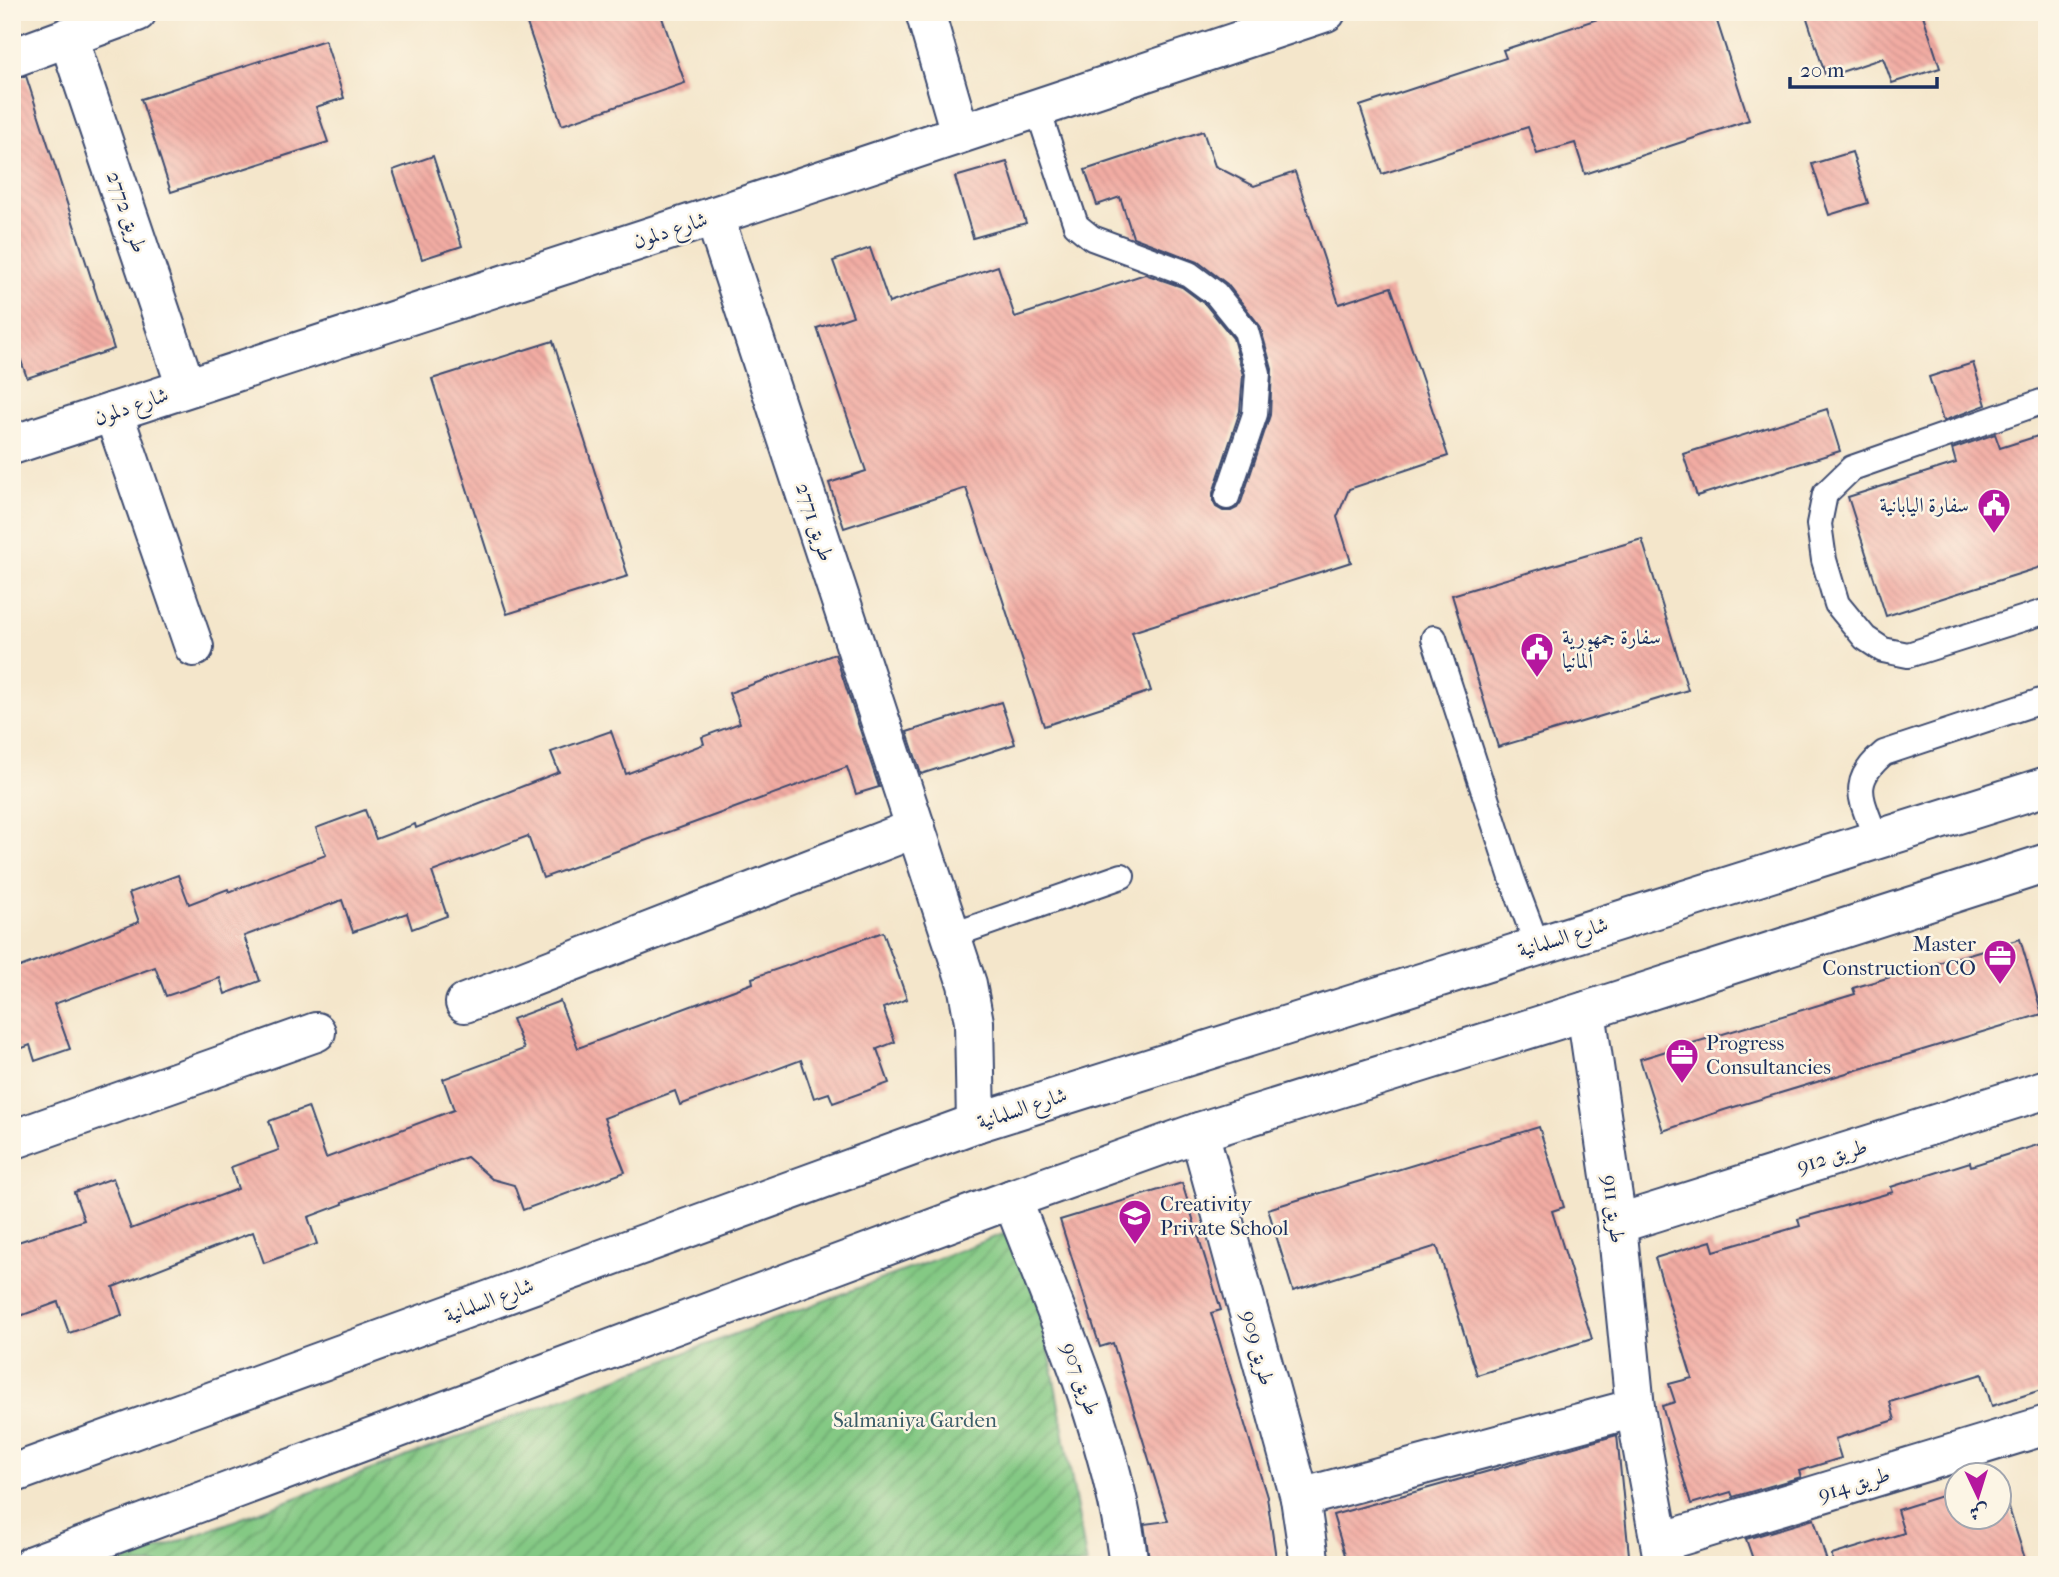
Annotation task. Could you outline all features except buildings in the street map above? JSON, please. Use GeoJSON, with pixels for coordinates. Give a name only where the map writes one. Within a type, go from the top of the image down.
{"type":"FeatureCollection","features":[{"type":"Feature","properties":{"kind":"street"},"geometry":{"type":"LineString","coordinates":[[12,58],[136,12]]}},
{"type":"Feature","properties":{"kind":"street"},"geometry":{"type":"LineString","coordinates":[[925,12],[960,133]]}},
{"type":"Feature","properties":{"kind":"street","name":"شارع دلمون"},"geometry":{"type":"LineString","coordinates":[[12,445],[715,216],[1326,12]]}},
{"type":"Feature","properties":{"kind":"street","name":"طريق 2772"},"geometry":{"type":"LineString","coordinates":[[68,37],[186,387]]}},
{"type":"Feature","properties":{"kind":"street","name":"طريق 2771"},"geometry":{"type":"LineString","coordinates":[[715,216],[953,934],[974,1021],[975,1123]]}},
{"type":"Feature","properties":{"kind":"street"},"geometry":{"type":"LineString","coordinates":[[113,412],[194,647]]}},
{"type":"Feature","properties":{"kind":"street","name":"شارع السلمانية"},"geometry":{"type":"LineString","coordinates":[[12,1474],[975,1123],[2047,786]]}},
{"type":"Feature","properties":{"kind":"street"},"geometry":{"type":"LineString","coordinates":[[465,1003],[916,828]]}},
{"type":"Feature","properties":{"kind":"street"},"geometry":{"type":"LineString","coordinates":[[32,1565],[1012,1199],[1199,1132],[2047,863]]}},
{"type":"Feature","properties":{"kind":"street","name":"طريق 911"},"geometry":{"type":"LineString","coordinates":[[1586,1011],[1617,1224],[1635,1408],[1663,1553]]}},
{"type":"Feature","properties":{"kind":"street"},"geometry":{"type":"LineString","coordinates":[[12,1140],[316,1032]]}},
{"type":"Feature","properties":{"kind":"street","name":"طريق 912"},"geometry":{"type":"LineString","coordinates":[[1617,1224],[2047,1089]]}},
{"type":"Feature","properties":{"kind":"street","name":"طريق 909"},"geometry":{"type":"LineString","coordinates":[[1199,1132],[1300,1498],[1310,1565]]}},
{"type":"Feature","properties":{"kind":"street","name":"طريق 907"},"geometry":{"type":"LineString","coordinates":[[1012,1199],[1086,1389],[1109,1461],[1129,1565]]}},
{"type":"Feature","properties":{"kind":"street"},"geometry":{"type":"LineString","coordinates":[[1300,1498],[1635,1408]]}},
{"type":"Feature","properties":{"kind":"street","name":"طريق 914"},"geometry":{"type":"LineString","coordinates":[[1663,1553],[2047,1424]]}},
{"type":"Feature","properties":{"kind":"lane"},"geometry":{"type":"LineString","coordinates":[[1037,107],[1076,225],[1091,238],[1189,275],[1216,294],[1246,331],[1258,373],[1255,414],[1227,497]]}},
{"type":"Feature","properties":{"kind":"lane"},"geometry":{"type":"LineString","coordinates":[[2047,400],[1852,468],[1825,494],[1819,524],[1824,560],[1837,604],[1865,638],[1883,650],[1908,655],[2047,611]]}},
{"type":"Feature","properties":{"kind":"lane"},"geometry":{"type":"LineString","coordinates":[[1434,638],[1537,945]]}},
{"type":"Feature","properties":{"kind":"lane"},"geometry":{"type":"LineString","coordinates":[[1877,839],[1860,789],[1870,764],[1884,753],[2047,699]]}},
{"type":"Feature","properties":{"kind":"lane"},"geometry":{"type":"LineString","coordinates":[[953,934],[1122,877]]}},
{"type":"Feature","properties":{"kind":"green space","name":"Salmaniya Garden"},"geometry":{"type":"Polygon","coordinates":[[[1027,1225],[1087,1565],[116,1565],[1027,1225]]]}},
{"type":"Feature","properties":{"kind":"place","name":"سفارة اليابانية"},"geometry":{"type":"Point","coordinates":[1994,535]}},
{"type":"Feature","properties":{"kind":"place","name":"سفارة جمهورية ألمانيا"},"geometry":{"type":"Point","coordinates":[1537,679]}},
{"type":"Feature","properties":{"kind":"place","name":"Master Construction CO"},"geometry":{"type":"Point","coordinates":[2000,986]}},
{"type":"Feature","properties":{"kind":"place","name":"Progress Consultancies"},"geometry":{"type":"Point","coordinates":[1682,1085]}},
{"type":"Feature","properties":{"kind":"place","name":"Creativity Private School"},"geometry":{"type":"Point","coordinates":[1135,1246]}}]}
